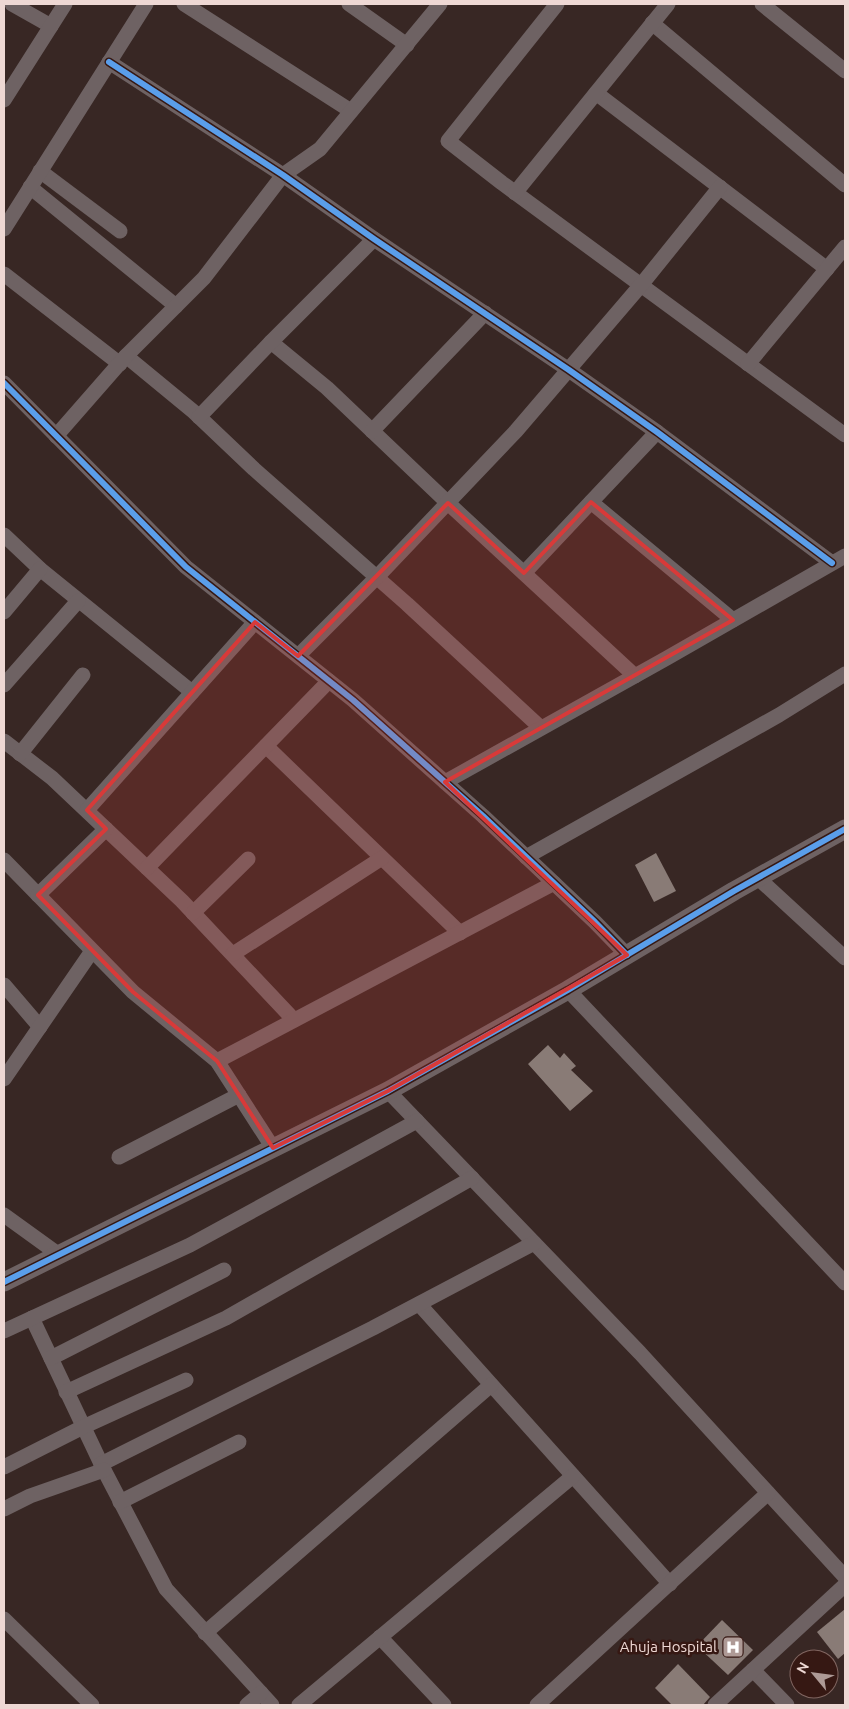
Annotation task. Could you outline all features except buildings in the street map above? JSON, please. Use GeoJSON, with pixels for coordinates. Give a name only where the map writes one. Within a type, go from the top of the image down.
{"type":"FeatureCollection","features":[{"type":"Feature","properties":{"kind":"street"},"geometry":{"type":"LineString","coordinates":[[12,4],[51,26]]}},
{"type":"Feature","properties":{"kind":"street"},"geometry":{"type":"LineString","coordinates":[[4,100],[65,4]]}},
{"type":"Feature","properties":{"kind":"street"},"geometry":{"type":"LineString","coordinates":[[4,229],[146,4]]}},
{"type":"Feature","properties":{"kind":"street"},"geometry":{"type":"LineString","coordinates":[[184,4],[351,111]]}},
{"type":"Feature","properties":{"kind":"street"},"geometry":{"type":"LineString","coordinates":[[349,4],[407,45]]}},
{"type":"Feature","properties":{"kind":"street"},"geometry":{"type":"LineString","coordinates":[[56,436],[123,360],[204,278],[283,175],[320,149],[440,4]]}},
{"type":"Feature","properties":{"kind":"street"},"geometry":{"type":"LineString","coordinates":[[557,4],[448,141],[748,364],[844,432]]}},
{"type":"Feature","properties":{"kind":"street"},"geometry":{"type":"LineString","coordinates":[[516,193],[668,4]]}},
{"type":"Feature","properties":{"kind":"street"},"geometry":{"type":"LineString","coordinates":[[762,4],[845,71]]}},
{"type":"Feature","properties":{"kind":"street"},"geometry":{"type":"LineString","coordinates":[[652,23],[845,185]]}},
{"type":"Feature","properties":{"kind":"street"},"geometry":{"type":"LineString","coordinates":[[109,62],[283,175],[569,370],[762,509],[839,559],[445,782]]}},
{"type":"Feature","properties":{"kind":"street"},"geometry":{"type":"LineString","coordinates":[[596,93],[827,269]]}},
{"type":"Feature","properties":{"kind":"street"},"geometry":{"type":"LineString","coordinates":[[40,171],[120,231]]}},
{"type":"Feature","properties":{"kind":"street"},"geometry":{"type":"LineString","coordinates":[[30,187],[176,306]]}},
{"type":"Feature","properties":{"kind":"street"},"geometry":{"type":"LineString","coordinates":[[298,656],[377,577],[516,431],[641,285],[720,187]]}},
{"type":"Feature","properties":{"kind":"street"},"geometry":{"type":"LineString","coordinates":[[200,417],[374,238]]}},
{"type":"Feature","properties":{"kind":"street"},"geometry":{"type":"LineString","coordinates":[[748,364],[845,247]]}},
{"type":"Feature","properties":{"kind":"street"},"geometry":{"type":"LineString","coordinates":[[4,274],[200,417],[254,469],[377,577],[541,728]]}},
{"type":"Feature","properties":{"kind":"street"},"geometry":{"type":"LineString","coordinates":[[372,431],[485,313]]}},
{"type":"Feature","properties":{"kind":"street"},"geometry":{"type":"LineString","coordinates":[[271,342],[327,388],[635,676]]}},
{"type":"Feature","properties":{"kind":"street"},"geometry":{"type":"LineString","coordinates":[[4,383],[186,567],[353,700],[554,883],[627,955]]}},
{"type":"Feature","properties":{"kind":"street"},"geometry":{"type":"LineString","coordinates":[[524,573],[657,432]]}},
{"type":"Feature","properties":{"kind":"street"},"geometry":{"type":"LineString","coordinates":[[590,502],[733,620]]}},
{"type":"Feature","properties":{"kind":"street"},"geometry":{"type":"LineString","coordinates":[[4,536],[78,601],[192,692]]}},
{"type":"Feature","properties":{"kind":"street"},"geometry":{"type":"LineString","coordinates":[[4,612],[40,569]]}},
{"type":"Feature","properties":{"kind":"street"},"geometry":{"type":"LineString","coordinates":[[4,685],[78,601]]}},
{"type":"Feature","properties":{"kind":"street"},"geometry":{"type":"LineString","coordinates":[[86,810],[255,622]]}},
{"type":"Feature","properties":{"kind":"street"},"geometry":{"type":"LineString","coordinates":[[526,857],[779,715],[845,674]]}},
{"type":"Feature","properties":{"kind":"street"},"geometry":{"type":"LineString","coordinates":[[20,754],[83,675]]}},
{"type":"Feature","properties":{"kind":"street"},"geometry":{"type":"LineString","coordinates":[[147,868],[329,681]]}},
{"type":"Feature","properties":{"kind":"street"},"geometry":{"type":"LineString","coordinates":[[4,741],[52,778],[194,912],[294,1020]]}},
{"type":"Feature","properties":{"kind":"street"},"geometry":{"type":"LineString","coordinates":[[266,746],[460,933]]}},
{"type":"Feature","properties":{"kind":"street"},"geometry":{"type":"LineString","coordinates":[[38,895],[106,829]]}},
{"type":"Feature","properties":{"kind":"street"},"geometry":{"type":"LineString","coordinates":[[4,1282],[388,1090],[568,990],[845,829]]}},
{"type":"Feature","properties":{"kind":"street"},"geometry":{"type":"LineString","coordinates":[[233,954],[382,858]]}},
{"type":"Feature","properties":{"kind":"street"},"geometry":{"type":"LineString","coordinates":[[194,912],[248,859]]}},
{"type":"Feature","properties":{"kind":"street"},"geometry":{"type":"LineString","coordinates":[[4,860],[133,992],[217,1061],[272,1148]]}},
{"type":"Feature","properties":{"kind":"street"},"geometry":{"type":"LineString","coordinates":[[758,878],[845,958]]}},
{"type":"Feature","properties":{"kind":"street"},"geometry":{"type":"LineString","coordinates":[[217,1061],[554,883]]}},
{"type":"Feature","properties":{"kind":"street"},"geometry":{"type":"LineString","coordinates":[[4,1079],[92,951]]}},
{"type":"Feature","properties":{"kind":"street"},"geometry":{"type":"LineString","coordinates":[[4,985],[40,1027]]}},
{"type":"Feature","properties":{"kind":"street"},"geometry":{"type":"LineString","coordinates":[[568,990],[840,1268],[845,1283]]}},
{"type":"Feature","properties":{"kind":"street"},"geometry":{"type":"LineString","coordinates":[[388,1090],[633,1346],[845,1578],[753,1670],[715,1705]]}},
{"type":"Feature","properties":{"kind":"street"},"geometry":{"type":"LineString","coordinates":[[119,1157],[239,1094]]}},
{"type":"Feature","properties":{"kind":"street"},"geometry":{"type":"LineString","coordinates":[[4,1331],[190,1245],[417,1121]]}},
{"type":"Feature","properties":{"kind":"street"},"geometry":{"type":"LineString","coordinates":[[66,1392],[226,1318],[472,1178]]}},
{"type":"Feature","properties":{"kind":"street"},"geometry":{"type":"LineString","coordinates":[[4,1215],[58,1254]]}},
{"type":"Feature","properties":{"kind":"street"},"geometry":{"type":"LineString","coordinates":[[4,1510],[30,1496],[103,1467],[534,1243]]}},
{"type":"Feature","properties":{"kind":"street"},"geometry":{"type":"LineString","coordinates":[[50,1358],[224,1270]]}},
{"type":"Feature","properties":{"kind":"street"},"geometry":{"type":"LineString","coordinates":[[419,1304],[670,1584]]}},
{"type":"Feature","properties":{"kind":"street"},"geometry":{"type":"LineString","coordinates":[[32,1318],[120,1502],[166,1589],[272,1705]]}},
{"type":"Feature","properties":{"kind":"street"},"geometry":{"type":"LineString","coordinates":[[4,1467],[83,1427],[186,1380]]}},
{"type":"Feature","properties":{"kind":"street"},"geometry":{"type":"LineString","coordinates":[[205,1633],[492,1385]]}},
{"type":"Feature","properties":{"kind":"street"},"geometry":{"type":"LineString","coordinates":[[120,1502],[239,1442]]}},
{"type":"Feature","properties":{"kind":"street"},"geometry":{"type":"LineString","coordinates":[[299,1705],[573,1476]]}},
{"type":"Feature","properties":{"kind":"street"},"geometry":{"type":"LineString","coordinates":[[537,1705],[768,1493]]}},
{"type":"Feature","properties":{"kind":"street"},"geometry":{"type":"LineString","coordinates":[[4,1619],[92,1705]]}},
{"type":"Feature","properties":{"kind":"street"},"geometry":{"type":"LineString","coordinates":[[380,1637],[444,1705]]}},
{"type":"Feature","properties":{"kind":"street"},"geometry":{"type":"LineString","coordinates":[[753,1670],[787,1705]]}},
{"type":"Feature","properties":{"kind":"street"},"geometry":{"type":"LineString","coordinates":[[247,1705],[261,1693]]}},
{"type":"Feature","properties":{"kind":"highlighted area"},"geometry":{"type":"Polygon","coordinates":[[[591,502],[733,620],[445,782],[627,955],[388,1091],[273,1148],[217,1061],[133,992],[38,895],[106,829],[87,810],[255,622],[298,656],[448,503],[524,573],[591,502]]]}},
{"type":"Feature","properties":{"kind":"cycle path"},"geometry":{"type":"LineString","coordinates":[[109,62],[283,175],[374,239],[569,370],[657,432],[832,563]]}},
{"type":"Feature","properties":{"kind":"cycle path"},"geometry":{"type":"LineString","coordinates":[[4,383],[186,567],[353,700],[483,816],[595,922],[627,955]]}},
{"type":"Feature","properties":{"kind":"cycle path"},"geometry":{"type":"LineString","coordinates":[[4,1282],[388,1091],[568,990],[734,891],[845,829]]}},
{"type":"Feature","properties":{"kind":"place","name":"Ahuja Hospital"},"geometry":{"type":"Point","coordinates":[733,1647]}}]}
